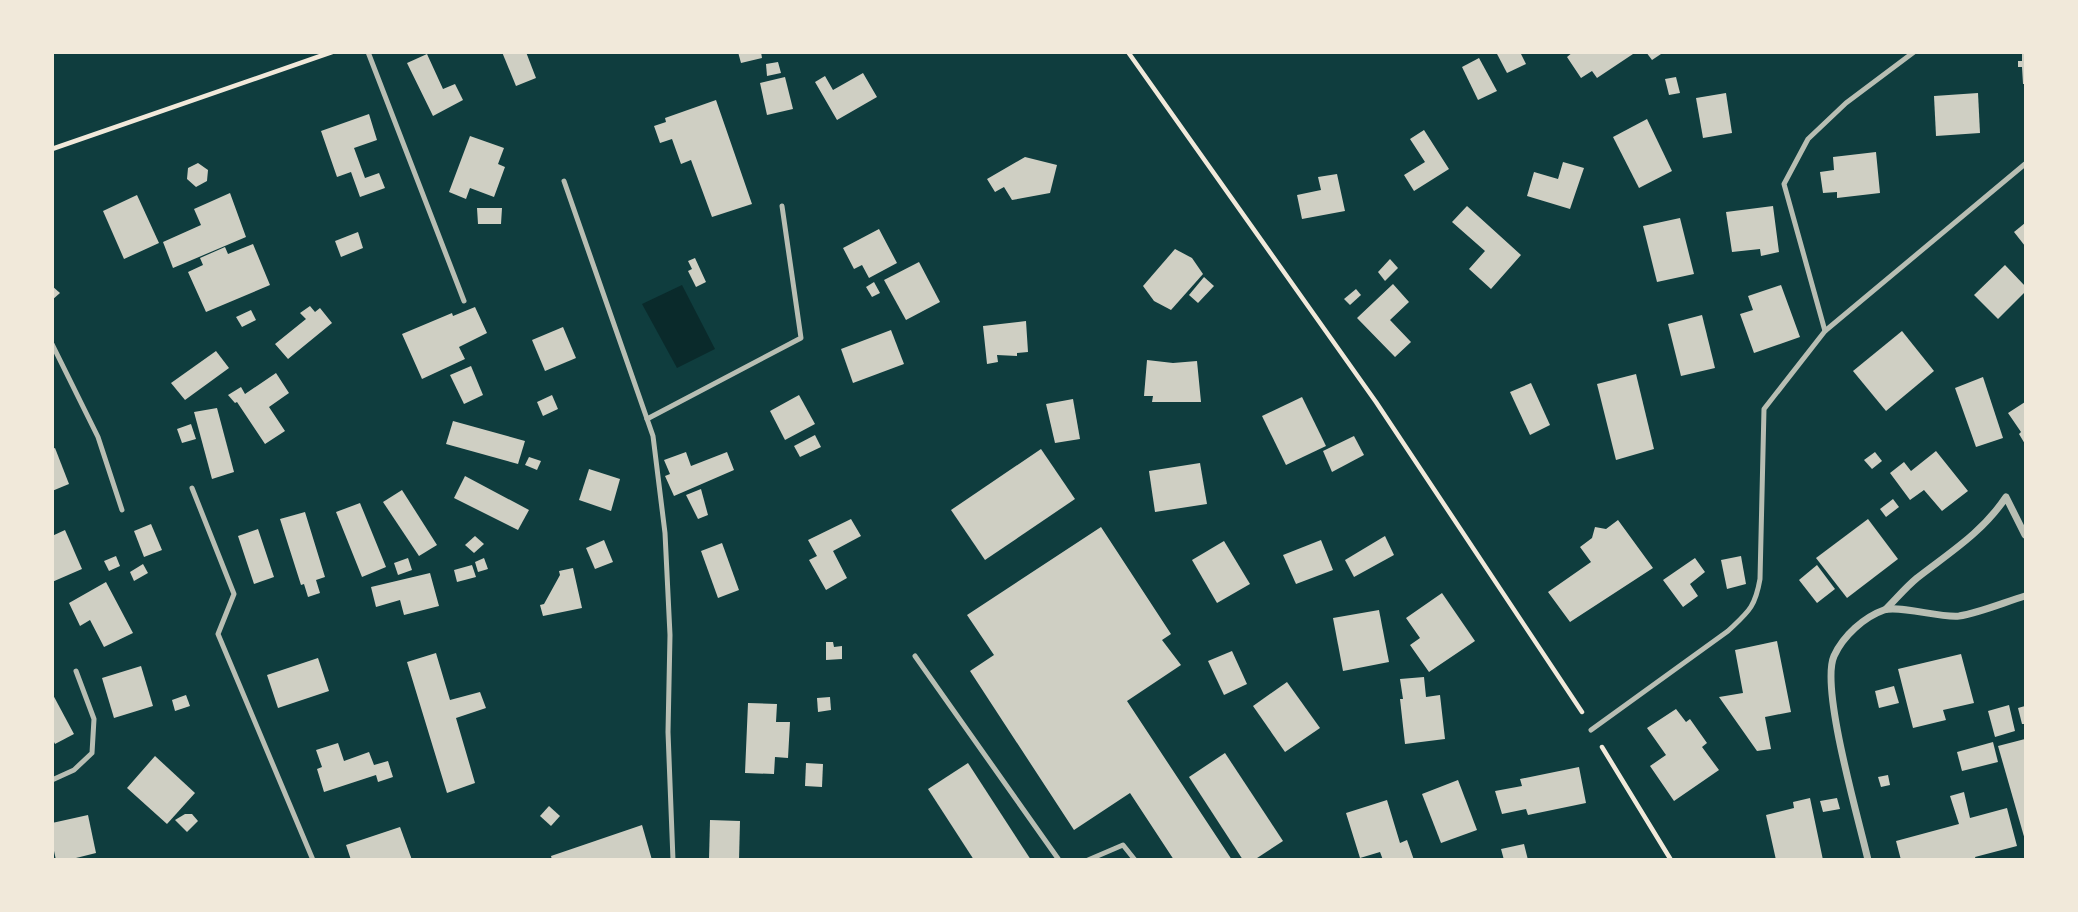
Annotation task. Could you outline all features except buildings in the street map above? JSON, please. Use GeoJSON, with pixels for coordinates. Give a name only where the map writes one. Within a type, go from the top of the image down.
{"type":"FeatureCollection","features":[{"type":"Feature","properties":{"kind":"street"},"geometry":{"type":"LineString","coordinates":[[1868,859],[1830,683],[1833,657],[1846,636],[1886,610],[1914,581],[1970,538],[1995,514],[2006,497],[2025,535]]}},
{"type":"Feature","properties":{"kind":"street"},"geometry":{"type":"LineString","coordinates":[[1886,610],[1958,616],[2025,596]]}},
{"type":"Feature","properties":{"kind":"lane"},"geometry":{"type":"LineString","coordinates":[[368,52],[464,301]]}},
{"type":"Feature","properties":{"kind":"lane"},"geometry":{"type":"LineString","coordinates":[[1825,331],[1784,184],[1808,139],[1846,103],[1914,52]]}},
{"type":"Feature","properties":{"kind":"lane"},"geometry":{"type":"LineString","coordinates":[[1591,730],[1728,631],[1756,600],[1760,579],[1764,409],[1825,331],[2025,164]]}},
{"type":"Feature","properties":{"kind":"lane"},"geometry":{"type":"LineString","coordinates":[[564,181],[653,436],[665,533],[670,635],[668,732],[673,859]]}},
{"type":"Feature","properties":{"kind":"lane"},"geometry":{"type":"LineString","coordinates":[[647,419],[801,338],[782,206]]}},
{"type":"Feature","properties":{"kind":"lane"},"geometry":{"type":"LineString","coordinates":[[52,344],[98,437],[122,510]]}},
{"type":"Feature","properties":{"kind":"lane"},"geometry":{"type":"LineString","coordinates":[[192,488],[234,594],[218,634],[313,859]]}},
{"type":"Feature","properties":{"kind":"lane"},"geometry":{"type":"LineString","coordinates":[[915,656],[1059,859]]}},
{"type":"Feature","properties":{"kind":"lane"},"geometry":{"type":"LineString","coordinates":[[52,780],[74,771],[92,753],[94,719],[76,671]]}},
{"type":"Feature","properties":{"kind":"lane"},"geometry":{"type":"LineString","coordinates":[[1088,859],[1123,845],[1135,859]]}},
{"type":"Feature","properties":{"kind":"path"},"geometry":{"type":"LineString","coordinates":[[52,149],[332,52]]}},
{"type":"Feature","properties":{"kind":"path"},"geometry":{"type":"LineString","coordinates":[[1128,52],[1376,402],[1578,704],[1591,730],[1671,859]]}},
{"type":"Feature","properties":{"kind":"water"},"geometry":{"type":"Polygon","coordinates":[[[682,285],[715,349],[677,368],[642,304],[682,285]]]}}]}
